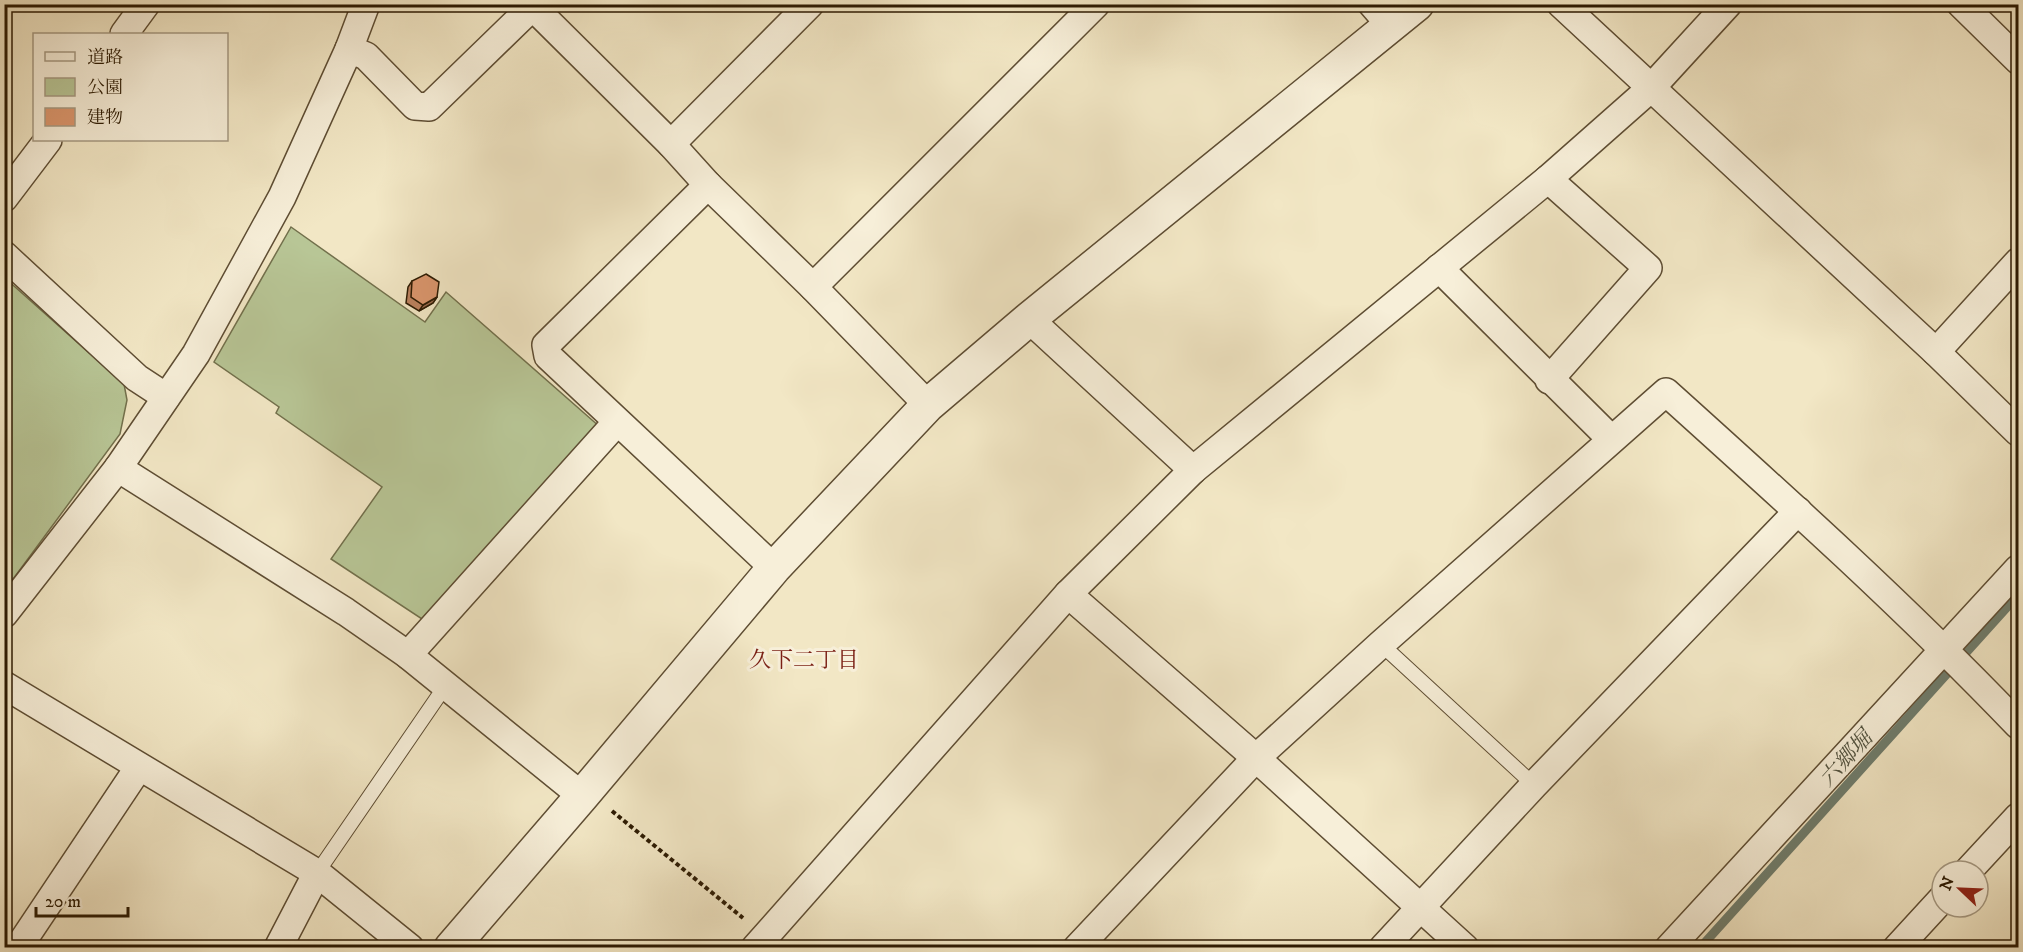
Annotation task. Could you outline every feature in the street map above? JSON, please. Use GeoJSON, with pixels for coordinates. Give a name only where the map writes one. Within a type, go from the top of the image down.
{"type":"FeatureCollection","features":[{"type":"Feature","properties":{"kind":"street"},"geometry":{"type":"LineString","coordinates":[[125,33],[147,4]]}},
{"type":"Feature","properties":{"kind":"street"},"geometry":{"type":"LineString","coordinates":[[4,614],[118,468],[196,354],[282,196],[349,49],[366,4]]}},
{"type":"Feature","properties":{"kind":"street"},"geometry":{"type":"LineString","coordinates":[[671,144],[810,4]]}},
{"type":"Feature","properties":{"kind":"street"},"geometry":{"type":"LineString","coordinates":[[813,287],[1096,4]]}},
{"type":"Feature","properties":{"kind":"street"},"geometry":{"type":"LineString","coordinates":[[450,948],[594,802],[774,568],[928,405],[1381,15],[1417,4]]}},
{"type":"Feature","properties":{"kind":"street"},"geometry":{"type":"LineString","coordinates":[[1561,4],[2019,432]]}},
{"type":"Feature","properties":{"kind":"street"},"geometry":{"type":"LineString","coordinates":[[755,948],[1068,594],[1193,470],[1548,179],[1651,88],[1728,4]]}},
{"type":"Feature","properties":{"kind":"street"},"geometry":{"type":"LineString","coordinates":[[1961,4],[2019,60]]}},
{"type":"Feature","properties":{"kind":"street"},"geometry":{"type":"LineString","coordinates":[[349,49],[366,56],[415,106],[429,106],[534,6],[928,405]]}},
{"type":"Feature","properties":{"kind":"street"},"geometry":{"type":"LineString","coordinates":[[4,198],[47,141]]}},
{"type":"Feature","properties":{"kind":"street"},"geometry":{"type":"LineString","coordinates":[[1548,179],[1648,268],[1550,380]]}},
{"type":"Feature","properties":{"kind":"street"},"geometry":{"type":"LineString","coordinates":[[708,184],[546,345],[548,356],[774,568]]}},
{"type":"Feature","properties":{"kind":"street"},"geometry":{"type":"LineString","coordinates":[[4,255],[137,378],[166,397]]}},
{"type":"Feature","properties":{"kind":"street"},"geometry":{"type":"LineString","coordinates":[[1936,352],[2019,262]]}},
{"type":"Feature","properties":{"kind":"street"},"geometry":{"type":"LineString","coordinates":[[1439,268],[1611,440]]}},
{"type":"Feature","properties":{"kind":"street"},"geometry":{"type":"LineString","coordinates":[[1029,319],[1193,470]]}},
{"type":"Feature","properties":{"kind":"street"},"geometry":{"type":"LineString","coordinates":[[1077,948],[1256,758],[1381,644],[1666,392],[1798,511],[1945,649],[2019,725]]}},
{"type":"Feature","properties":{"kind":"street"},"geometry":{"type":"LineString","coordinates":[[408,655],[617,422]]}},
{"type":"Feature","properties":{"kind":"street"},"geometry":{"type":"LineString","coordinates":[[118,468],[346,612],[408,655],[594,802]]}},
{"type":"Feature","properties":{"kind":"street"},"geometry":{"type":"LineString","coordinates":[[1383,948],[1534,785],[1798,511]]}},
{"type":"Feature","properties":{"kind":"street"},"geometry":{"type":"LineString","coordinates":[[1669,948],[2019,569]]}},
{"type":"Feature","properties":{"kind":"street"},"geometry":{"type":"LineString","coordinates":[[1068,594],[1256,758],[1465,948]]}},
{"type":"Feature","properties":{"kind":"street"},"geometry":{"type":"LineString","coordinates":[[4,685],[317,873],[410,948]]}},
{"type":"Feature","properties":{"kind":"street"},"geometry":{"type":"LineString","coordinates":[[18,948],[139,766]]}},
{"type":"Feature","properties":{"kind":"street"},"geometry":{"type":"LineString","coordinates":[[1979,859],[2019,817]]}},
{"type":"Feature","properties":{"kind":"street"},"geometry":{"type":"LineString","coordinates":[[278,948],[317,873]]}},
{"type":"Feature","properties":{"kind":"street"},"geometry":{"type":"LineString","coordinates":[[1897,948],[1930,912]]}},
{"type":"Feature","properties":{"kind":"lane"},"geometry":{"type":"LineString","coordinates":[[1381,644],[1534,785]]}},
{"type":"Feature","properties":{"kind":"lane"},"geometry":{"type":"LineString","coordinates":[[317,873],[446,685]]}},
{"type":"Feature","properties":{"kind":"path"},"geometry":{"type":"LineString","coordinates":[[594,802],[744,919]]}},
{"type":"Feature","properties":{"kind":"green space"},"geometry":{"type":"Polygon","coordinates":[[[291,227],[425,322],[446,292],[600,427],[422,619],[331,559],[382,487],[276,413],[279,407],[214,362],[291,227]]]}},
{"type":"Feature","properties":{"kind":"green space"},"geometry":{"type":"Polygon","coordinates":[[[5,278],[124,384],[127,400],[120,434],[5,590],[5,278]]]}},
{"type":"Feature","properties":{"kind":"building"},"geometry":{"type":"Polygon","coordinates":[[[426,274],[439,282],[437,297],[423,305],[411,297],[412,281],[426,274]]]}},
{"type":"Feature","properties":{"kind":"waterway","name":"六郷堀"},"geometry":{"type":"LineString","coordinates":[[1700,948],[2018,595]]}},
{"type":"Feature","properties":{"kind":"district","name":"久下二丁目"},"geometry":{"type":"Point","coordinates":[804,659]}}]}
